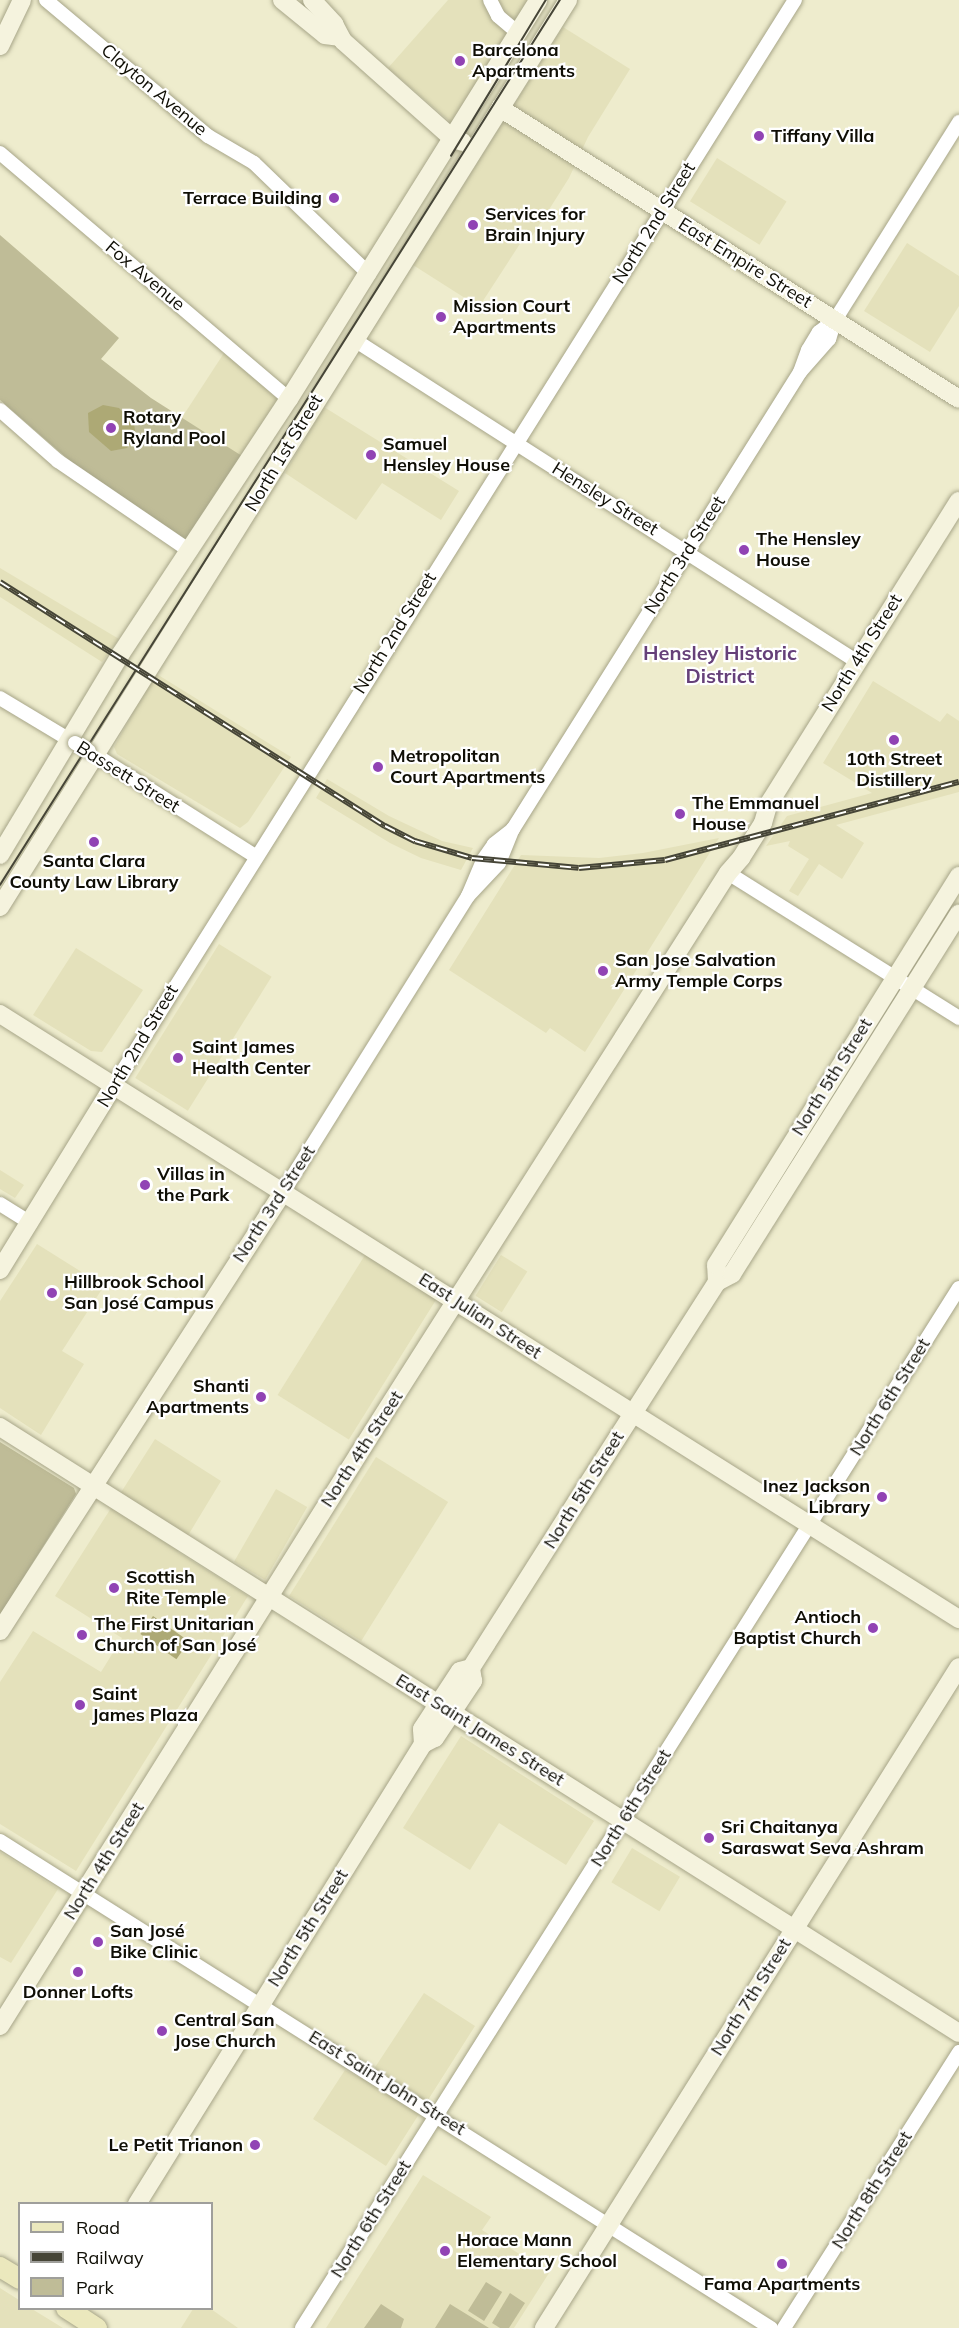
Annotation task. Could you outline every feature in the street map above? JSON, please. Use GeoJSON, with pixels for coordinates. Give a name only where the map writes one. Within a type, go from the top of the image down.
{"type":"FeatureCollection","features":[{"type":"Feature","properties":{"kind":"main road"},"geometry":{"type":"LineString","coordinates":[[5,38],[22,0]]}},
{"type":"Feature","properties":{"kind":"main road"},"geometry":{"type":"LineString","coordinates":[[5,38],[36,0]]}},
{"type":"Feature","properties":{"kind":"main road"},"geometry":{"type":"LineString","coordinates":[[282,0],[325,35],[339,37]]}},
{"type":"Feature","properties":{"kind":"main road"},"geometry":{"type":"LineString","coordinates":[[312,0],[334,24],[339,37],[453,139],[479,141]]}},
{"type":"Feature","properties":{"kind":"main road","name":"North 1st Street"},"geometry":{"type":"LineString","coordinates":[[0,855],[190,551],[369,274],[538,0]]}},
{"type":"Feature","properties":{"kind":"main road","name":"North 1st Street"},"geometry":{"type":"LineString","coordinates":[[0,907],[92,754],[568,0]]}},
{"type":"Feature","properties":{"kind":"main road","name":"East Empire Street"},"geometry":{"type":"LineString","coordinates":[[500,108],[959,399]]}},
{"type":"Feature","properties":{"kind":"main road","name":"North 4th Street"},"geometry":{"type":"LineString","coordinates":[[0,2026],[456,1301],[728,873],[763,823],[768,805],[856,661],[959,501]]}},
{"type":"Feature","properties":{"kind":"main road","name":"North 5th Street"},"geometry":{"type":"LineString","coordinates":[[717,1282],[716,1264],[959,876]]}},
{"type":"Feature","properties":{"kind":"main road","name":"North 5th Street"},"geometry":{"type":"LineString","coordinates":[[138,2202],[423,1744],[422,1729],[446,1708],[460,1671],[471,1668],[717,1282],[732,1274],[959,913]]}},
{"type":"Feature","properties":{"kind":"main road","name":"East Julian Street"},"geometry":{"type":"LineString","coordinates":[[0,1014],[959,1619]]}},
{"type":"Feature","properties":{"kind":"main road","name":"North 2nd Street"},"geometry":{"type":"LineString","coordinates":[[0,1270],[114,1085]]}},
{"type":"Feature","properties":{"kind":"main road","name":"North 3rd Street"},"geometry":{"type":"LineString","coordinates":[[0,1631],[283,1192]]}},
{"type":"Feature","properties":{"kind":"main road","name":"East Saint James Street"},"geometry":{"type":"LineString","coordinates":[[0,1427],[959,2033]]}},
{"type":"Feature","properties":{"kind":"main road","name":"North 7th Street"},"geometry":{"type":"LineString","coordinates":[[543,2328],[607,2223],[959,1668]]}},
{"type":"Feature","properties":{"kind":"main road"},"geometry":{"type":"LineString","coordinates":[[0,2267],[18,2278]]}},
{"type":"Feature","properties":{"kind":"main road"},"geometry":{"type":"LineString","coordinates":[[70,2310],[97,2328]]}},
{"type":"Feature","properties":{"kind":"street","name":"Clayton Avenue"},"geometry":{"type":"LineString","coordinates":[[46,0],[208,136],[254,163],[369,274]]}},
{"type":"Feature","properties":{"kind":"street"},"geometry":{"type":"LineString","coordinates":[[490,0],[498,16],[517,32]]}},
{"type":"Feature","properties":{"kind":"street","name":"North 2nd Street"},"geometry":{"type":"LineString","coordinates":[[114,1085],[255,856],[795,0]]}},
{"type":"Feature","properties":{"kind":"street","name":"North 3rd Street"},"geometry":{"type":"LineString","coordinates":[[283,1192],[468,896],[483,860],[494,844],[513,829],[800,372],[820,353],[835,320],[959,122]]}},
{"type":"Feature","properties":{"kind":"street","name":"Fox Avenue"},"geometry":{"type":"LineString","coordinates":[[0,153],[289,399]]}},
{"type":"Feature","properties":{"kind":"street","name":"Hensley Street"},"geometry":{"type":"LineString","coordinates":[[353,339],[856,661]]}},
{"type":"Feature","properties":{"kind":"street"},"geometry":{"type":"LineString","coordinates":[[0,410],[58,461],[190,551]]}},
{"type":"Feature","properties":{"kind":"street","name":"Bassett Street"},"geometry":{"type":"LineString","coordinates":[[0,698],[255,856]]}},
{"type":"Feature","properties":{"kind":"street"},"geometry":{"type":"LineString","coordinates":[[728,873],[959,1018]]}},
{"type":"Feature","properties":{"kind":"street"},"geometry":{"type":"LineString","coordinates":[[0,1204],[30,1223]]}},
{"type":"Feature","properties":{"kind":"street","name":"North 6th Street"},"geometry":{"type":"LineString","coordinates":[[302,2328],[959,1288]]}},
{"type":"Feature","properties":{"kind":"street","name":"East Saint John Street"},"geometry":{"type":"LineString","coordinates":[[0,1841],[436,2114],[771,2328]]}},
{"type":"Feature","properties":{"kind":"street","name":"North 8th Street"},"geometry":{"type":"LineString","coordinates":[[784,2328],[959,2052]]}},
{"type":"Feature","properties":{"kind":"shaded area"},"geometry":{"type":"Polygon","coordinates":[[[448,0],[534,0],[454,125],[388,68],[448,0]]]}},
{"type":"Feature","properties":{"kind":"shaded area"},"geometry":{"type":"Polygon","coordinates":[[[563,27],[630,69],[588,137],[569,178],[531,238],[525,236],[479,307],[413,265],[563,27]]]}},
{"type":"Feature","properties":{"kind":"shaded area"},"geometry":{"type":"Polygon","coordinates":[[[717,158],[787,201],[760,245],[690,201],[717,158]]]}},
{"type":"Feature","properties":{"kind":"shaded area"},"geometry":{"type":"Polygon","coordinates":[[[907,243],[959,276],[959,306],[930,352],[864,311],[907,243]]]}},
{"type":"Feature","properties":{"kind":"shaded area"},"geometry":{"type":"Polygon","coordinates":[[[224,353],[281,402],[241,456],[181,419],[224,353]]]}},
{"type":"Feature","properties":{"kind":"shaded area","name":"Rotary Ryland Pool"},"geometry":{"type":"Polygon","coordinates":[[[103,405],[119,408],[134,424],[136,436],[127,448],[111,451],[89,432],[88,413],[103,405]]]}},
{"type":"Feature","properties":{"kind":"shaded area"},"geometry":{"type":"Polygon","coordinates":[[[324,407],[459,491],[441,520],[382,483],[356,520],[285,473],[324,407]]]}},
{"type":"Feature","properties":{"kind":"shaded area"},"geometry":{"type":"Polygon","coordinates":[[[0,568],[119,639],[102,662],[0,597],[0,568]]]}},
{"type":"Feature","properties":{"kind":"shaded area"},"geometry":{"type":"Polygon","coordinates":[[[155,673],[291,757],[248,822],[240,828],[117,754],[114,747],[155,673]]]}},
{"type":"Feature","properties":{"kind":"shaded area"},"geometry":{"type":"Polygon","coordinates":[[[873,681],[940,722],[947,713],[959,721],[959,792],[836,825],[864,843],[842,879],[819,864],[798,896],[789,891],[809,859],[788,846],[790,841],[766,846],[787,816],[872,793],[823,763],[873,681]]]}},
{"type":"Feature","properties":{"kind":"shaded area"},"geometry":{"type":"Polygon","coordinates":[[[327,779],[389,816],[442,841],[473,848],[461,870],[421,858],[390,843],[316,798],[327,779]]]}},
{"type":"Feature","properties":{"kind":"shaded area"},"geometry":{"type":"Polygon","coordinates":[[[719,838],[585,1052],[550,1028],[546,1033],[449,970],[521,855],[599,858],[643,853],[719,838]]]}},
{"type":"Feature","properties":{"kind":"shaded area"},"geometry":{"type":"Polygon","coordinates":[[[219,944],[272,977],[188,1111],[135,1078],[219,944]]]}},
{"type":"Feature","properties":{"kind":"shaded area"},"geometry":{"type":"Polygon","coordinates":[[[76,948],[143,990],[102,1052],[91,1051],[33,1015],[76,948]]]}},
{"type":"Feature","properties":{"kind":"shaded area"},"geometry":{"type":"Polygon","coordinates":[[[0,1170],[24,1185],[15,1198],[0,1189],[0,1170]]]}},
{"type":"Feature","properties":{"kind":"shaded area"},"geometry":{"type":"Polygon","coordinates":[[[37,1244],[104,1286],[62,1351],[84,1364],[41,1435],[0,1408],[0,1301],[37,1244]]]}},
{"type":"Feature","properties":{"kind":"shaded area"},"geometry":{"type":"Polygon","coordinates":[[[365,1255],[436,1300],[349,1439],[278,1395],[365,1255]]]}},
{"type":"Feature","properties":{"kind":"shaded area"},"geometry":{"type":"Polygon","coordinates":[[[501,1255],[527,1271],[502,1312],[476,1296],[501,1255]]]}},
{"type":"Feature","properties":{"kind":"shaded area"},"geometry":{"type":"Polygon","coordinates":[[[155,1439],[221,1481],[178,1552],[248,1596],[76,1871],[0,1824],[0,1682],[33,1631],[101,1672],[122,1638],[55,1596],[155,1439]]]}},
{"type":"Feature","properties":{"kind":"shaded area"},"geometry":{"type":"Polygon","coordinates":[[[376,1457],[448,1502],[361,1641],[289,1596],[376,1457]]]}},
{"type":"Feature","properties":{"kind":"shaded area"},"geometry":{"type":"Polygon","coordinates":[[[276,1489],[307,1507],[265,1580],[234,1562],[276,1489]]]}},
{"type":"Feature","properties":{"kind":"shaded area"},"geometry":{"type":"Polygon","coordinates":[[[153,1616],[189,1641],[176,1659],[140,1634],[153,1616]]]}},
{"type":"Feature","properties":{"kind":"shaded area"},"geometry":{"type":"Polygon","coordinates":[[[461,1736],[594,1821],[566,1865],[499,1823],[470,1870],[403,1828],[461,1736]]]}},
{"type":"Feature","properties":{"kind":"shaded area"},"geometry":{"type":"Polygon","coordinates":[[[632,1848],[680,1877],[659,1911],[611,1882],[632,1848]]]}},
{"type":"Feature","properties":{"kind":"shaded area"},"geometry":{"type":"Polygon","coordinates":[[[0,1852],[58,1889],[11,1963],[0,1957],[0,1852]]]}},
{"type":"Feature","properties":{"kind":"shaded area"},"geometry":{"type":"Polygon","coordinates":[[[424,1993],[475,2026],[386,2166],[313,2119],[345,2070],[366,2081],[424,1993]]]}},
{"type":"Feature","properties":{"kind":"shaded area","name":"Horace Mann Elementary School"},"geometry":{"type":"Polygon","coordinates":[[[423,2175],[491,2217],[482,2230],[549,2273],[514,2328],[326,2328],[423,2175]]]}},
{"type":"Feature","properties":{"kind":"shaded area"},"geometry":{"type":"Polygon","coordinates":[[[0,2288],[18,2299],[18,2310],[34,2310],[63,2328],[0,2328],[0,2288]]]}},
{"type":"Feature","properties":{"kind":"shaded area"},"geometry":{"type":"Polygon","coordinates":[[[192,2310],[212,2310],[238,2328],[181,2328],[192,2310]]]}},
{"type":"Feature","properties":{"kind":"green space"},"geometry":{"type":"Polygon","coordinates":[[[0,235],[119,338],[101,359],[151,398],[253,463],[195,548],[91,479],[0,400],[0,235]]]}},
{"type":"Feature","properties":{"kind":"green space"},"geometry":{"type":"Polygon","coordinates":[[[0,1442],[74,1488],[76,1494],[0,1615],[0,1442]]]}},
{"type":"Feature","properties":{"kind":"green space"},"geometry":{"type":"Polygon","coordinates":[[[486,2282],[502,2292],[484,2321],[468,2311],[486,2282]]]}},
{"type":"Feature","properties":{"kind":"green space"},"geometry":{"type":"Polygon","coordinates":[[[510,2293],[525,2303],[509,2328],[500,2328],[492,2323],[510,2293]]]}},
{"type":"Feature","properties":{"kind":"green space"},"geometry":{"type":"Polygon","coordinates":[[[381,2304],[404,2319],[401,2328],[364,2328],[381,2304]]]}},
{"type":"Feature","properties":{"kind":"green space"},"geometry":{"type":"Polygon","coordinates":[[[450,2304],[489,2328],[435,2328],[450,2304]]]}},
{"type":"Feature","properties":{"kind":"tram line"},"geometry":{"type":"LineString","coordinates":[[451,156],[546,0]]}},
{"type":"Feature","properties":{"kind":"tram line"},"geometry":{"type":"LineString","coordinates":[[0,885],[560,0]]}},
{"type":"Feature","properties":{"kind":"railway"},"geometry":{"type":"LineString","coordinates":[[0,582],[385,826],[415,841],[472,858],[579,868],[665,860],[959,782]]}},
{"type":"Feature","properties":{"kind":"place","name":"Barcelona Apartments"},"geometry":{"type":"Point","coordinates":[460,61]}},
{"type":"Feature","properties":{"kind":"place","name":"Tiffany Villa"},"geometry":{"type":"Point","coordinates":[759,136]}},
{"type":"Feature","properties":{"kind":"place","name":"Terrace Building"},"geometry":{"type":"Point","coordinates":[334,198]}},
{"type":"Feature","properties":{"kind":"place","name":"Services for Brain Injury"},"geometry":{"type":"Point","coordinates":[473,225]}},
{"type":"Feature","properties":{"kind":"place","name":"Mission Court Apartments"},"geometry":{"type":"Point","coordinates":[441,317]}},
{"type":"Feature","properties":{"kind":"place","name":"Rotary Ryland Pool"},"geometry":{"type":"Point","coordinates":[111,428]}},
{"type":"Feature","properties":{"kind":"place","name":"Samuel Hensley House"},"geometry":{"type":"Point","coordinates":[371,455]}},
{"type":"Feature","properties":{"kind":"place","name":"The Hensley House"},"geometry":{"type":"Point","coordinates":[744,550]}},
{"type":"Feature","properties":{"kind":"place","name":"10th Street Distillery"},"geometry":{"type":"Point","coordinates":[894,740]}},
{"type":"Feature","properties":{"kind":"place","name":"Metropolitan Court Apartments"},"geometry":{"type":"Point","coordinates":[378,767]}},
{"type":"Feature","properties":{"kind":"place","name":"The Emmanuel House"},"geometry":{"type":"Point","coordinates":[680,814]}},
{"type":"Feature","properties":{"kind":"place","name":"Santa Clara County Law Library"},"geometry":{"type":"Point","coordinates":[94,842]}},
{"type":"Feature","properties":{"kind":"place","name":"San Jose Salvation Army Temple Corps"},"geometry":{"type":"Point","coordinates":[603,971]}},
{"type":"Feature","properties":{"kind":"place","name":"Saint James Health Center"},"geometry":{"type":"Point","coordinates":[178,1058]}},
{"type":"Feature","properties":{"kind":"place","name":"Villas in the Park"},"geometry":{"type":"Point","coordinates":[145,1185]}},
{"type":"Feature","properties":{"kind":"place","name":"Hillbrook School San José Campus"},"geometry":{"type":"Point","coordinates":[52,1293]}},
{"type":"Feature","properties":{"kind":"place","name":"Shanti Apartments"},"geometry":{"type":"Point","coordinates":[261,1397]}},
{"type":"Feature","properties":{"kind":"place","name":"Inez Jackson Library"},"geometry":{"type":"Point","coordinates":[882,1497]}},
{"type":"Feature","properties":{"kind":"place","name":"Scottish Rite Temple"},"geometry":{"type":"Point","coordinates":[114,1588]}},
{"type":"Feature","properties":{"kind":"place","name":"Antioch Baptist Church"},"geometry":{"type":"Point","coordinates":[873,1628]}},
{"type":"Feature","properties":{"kind":"place","name":"The First Unitarian Church of San José"},"geometry":{"type":"Point","coordinates":[82,1635]}},
{"type":"Feature","properties":{"kind":"place","name":"Saint James Plaza"},"geometry":{"type":"Point","coordinates":[80,1705]}},
{"type":"Feature","properties":{"kind":"place","name":"Sri Chaitanya Saraswat Seva Ashram"},"geometry":{"type":"Point","coordinates":[709,1838]}},
{"type":"Feature","properties":{"kind":"place","name":"San José Bike Clinic"},"geometry":{"type":"Point","coordinates":[98,1942]}},
{"type":"Feature","properties":{"kind":"place","name":"Donner Lofts"},"geometry":{"type":"Point","coordinates":[78,1972]}},
{"type":"Feature","properties":{"kind":"place","name":"Central San Jose Church"},"geometry":{"type":"Point","coordinates":[162,2031]}},
{"type":"Feature","properties":{"kind":"place","name":"Le Petit Trianon"},"geometry":{"type":"Point","coordinates":[255,2145]}},
{"type":"Feature","properties":{"kind":"place","name":"Horace Mann Elementary School"},"geometry":{"type":"Point","coordinates":[445,2251]}},
{"type":"Feature","properties":{"kind":"place","name":"Fama Apartments"},"geometry":{"type":"Point","coordinates":[782,2264]}},
{"type":"Feature","properties":{"kind":"district","name":"Hensley Historic District"},"geometry":{"type":"Point","coordinates":[720,664]}}]}
